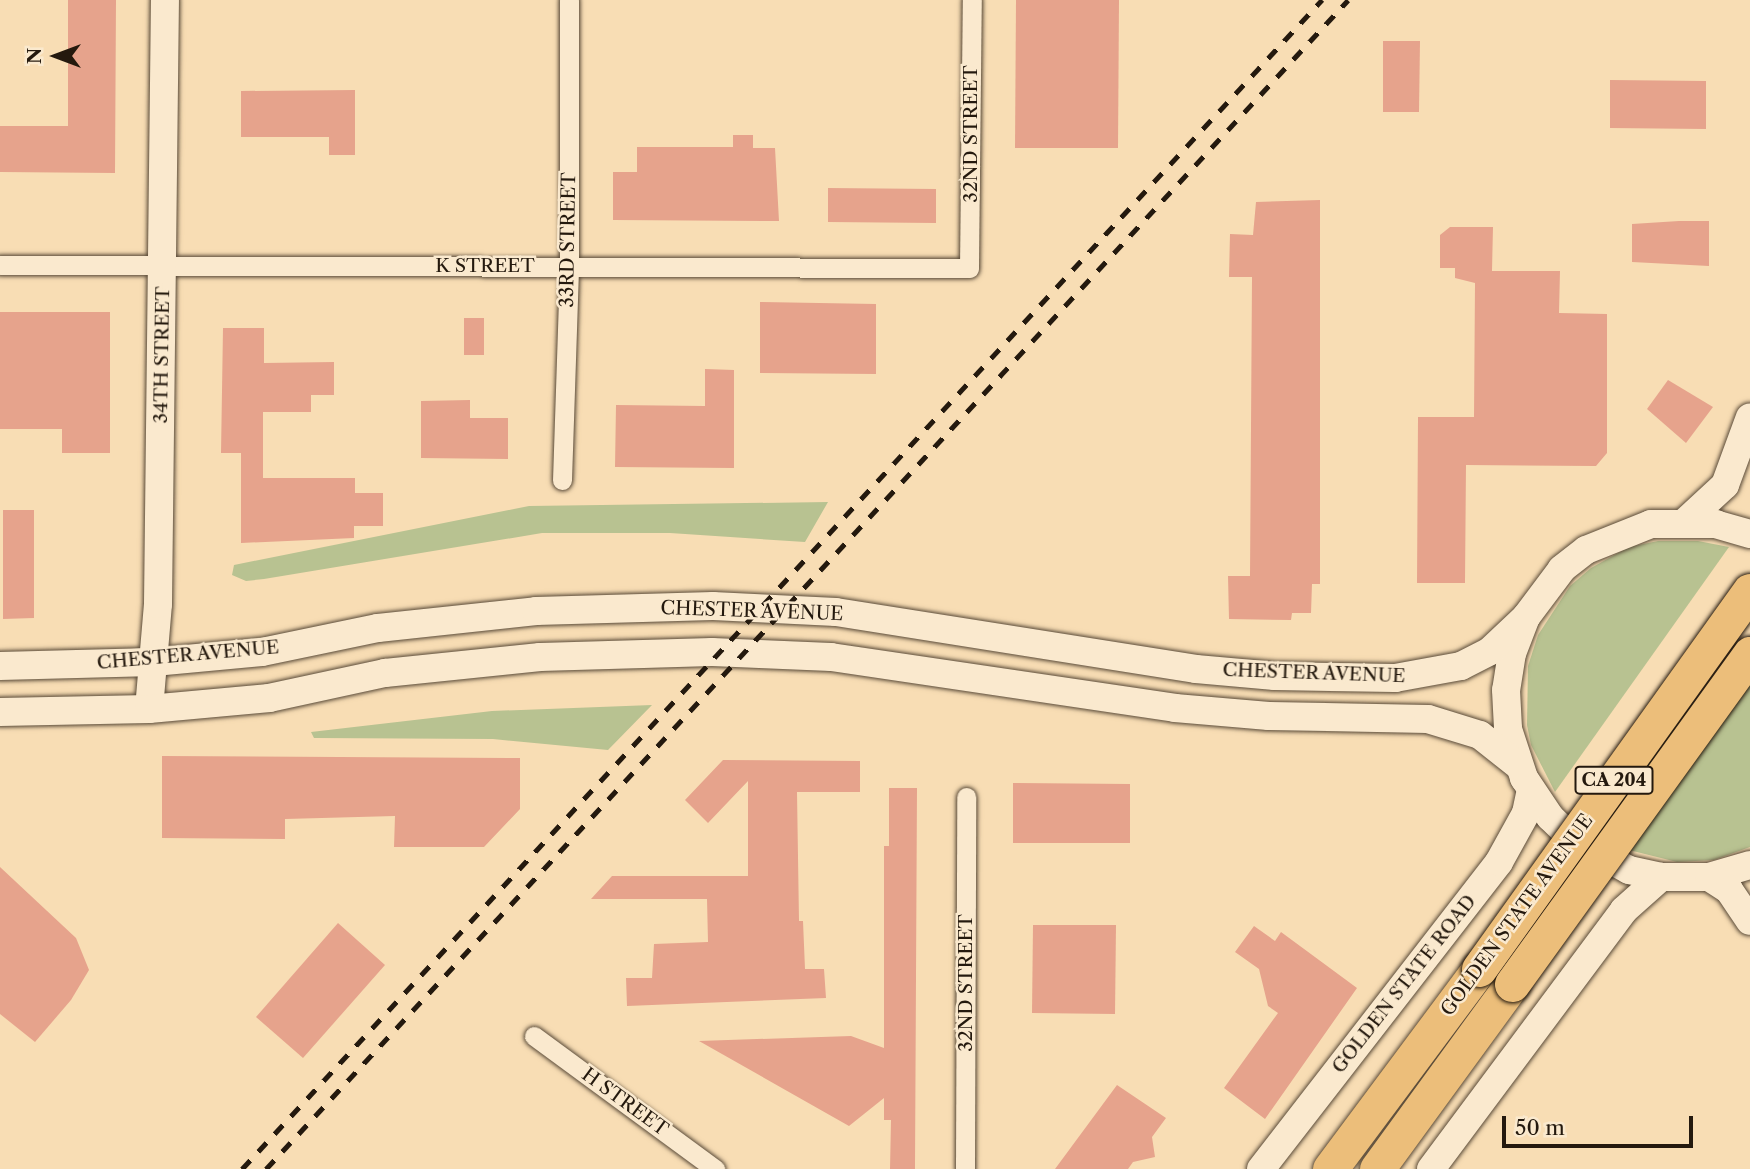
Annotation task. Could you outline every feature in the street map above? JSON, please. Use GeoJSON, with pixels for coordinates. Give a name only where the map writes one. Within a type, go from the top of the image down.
{"type":"FeatureCollection","features":[{"type":"Feature","properties":{"kind":"highway","name":"GOLDEN STATE AVENUE"},"geometry":{"type":"LineString","coordinates":[[1330,1169],[1479,969],[1750,591]]}},
{"type":"Feature","properties":{"kind":"highway","name":"GOLDEN STATE AVENUE"},"geometry":{"type":"LineString","coordinates":[[1377,1169],[1750,654]]}},
{"type":"Feature","properties":{"kind":"main road","name":"34TH STREET"},"geometry":{"type":"LineString","coordinates":[[149,709],[154,662],[164,265],[165,0]]}},
{"type":"Feature","properties":{"kind":"main road"},"geometry":{"type":"LineString","coordinates":[[1686,521],[1726,485],[1750,417]]}},
{"type":"Feature","properties":{"kind":"main road"},"geometry":{"type":"LineString","coordinates":[[1750,534],[1686,521],[1651,524],[1586,550],[1549,584],[1526,617],[1512,653],[1506,690],[1508,729],[1525,778],[1550,817],[1582,845],[1629,870],[1661,877],[1709,877],[1750,865]]}},
{"type":"Feature","properties":{"kind":"main road","name":"CHESTER AVENUE"},"geometry":{"type":"LineString","coordinates":[[0,666],[154,662],[262,652],[378,628],[537,611],[713,607],[836,612],[1196,669],[1395,678],[1461,666],[1490,651],[1526,617]]}},
{"type":"Feature","properties":{"kind":"main road"},"geometry":{"type":"LineString","coordinates":[[0,712],[149,709],[269,698],[385,673],[527,658],[738,653],[831,657],[1175,708],[1269,716],[1428,719],[1480,735],[1525,778]]}},
{"type":"Feature","properties":{"kind":"main road","name":"GOLDEN STATE ROAD"},"geometry":{"type":"LineString","coordinates":[[1261,1169],[1499,862],[1517,832],[1525,778]]}},
{"type":"Feature","properties":{"kind":"main road"},"geometry":{"type":"LineString","coordinates":[[1431,1169],[1624,910],[1661,877]]}},
{"type":"Feature","properties":{"kind":"main road"},"geometry":{"type":"LineString","coordinates":[[1709,877],[1729,890],[1750,921]]}},
{"type":"Feature","properties":{"kind":"street","name":"33RD STREET"},"geometry":{"type":"LineString","coordinates":[[562,480],[569,266],[569,0]]}},
{"type":"Feature","properties":{"kind":"street","name":"32ND STREET"},"geometry":{"type":"LineString","coordinates":[[970,268],[972,0]]}},
{"type":"Feature","properties":{"kind":"street","name":"K STREET"},"geometry":{"type":"LineString","coordinates":[[0,265],[970,268]]}},
{"type":"Feature","properties":{"kind":"street","name":"32ND STREET"},"geometry":{"type":"LineString","coordinates":[[965,1169],[967,797]]}},
{"type":"Feature","properties":{"kind":"street","name":"H STREET"},"geometry":{"type":"LineString","coordinates":[[534,1035],[715,1169]]}},
{"type":"Feature","properties":{"kind":"green space"},"geometry":{"type":"Polygon","coordinates":[[[828,502],[805,542],[670,533],[542,533],[264,579],[246,581],[232,575],[234,565],[529,506],[828,502]]]}},
{"type":"Feature","properties":{"kind":"green space"},"geometry":{"type":"Polygon","coordinates":[[[1658,541],[1698,541],[1729,547],[1555,792],[1531,745],[1527,725],[1528,666],[1538,635],[1570,586],[1591,568],[1629,547],[1658,541]]]}},
{"type":"Feature","properties":{"kind":"green space"},"geometry":{"type":"Polygon","coordinates":[[[1750,681],[1750,847],[1714,860],[1677,862],[1625,849],[1750,681]]]}},
{"type":"Feature","properties":{"kind":"green space"},"geometry":{"type":"Polygon","coordinates":[[[652,705],[608,750],[493,739],[314,738],[311,732],[492,711],[652,705]]]}},
{"type":"Feature","properties":{"kind":"building"},"geometry":{"type":"Polygon","coordinates":[[[68,0],[116,0],[115,173],[0,172],[0,126],[68,126],[68,0]]]}},
{"type":"Feature","properties":{"kind":"building"},"geometry":{"type":"Polygon","coordinates":[[[1016,0],[1119,0],[1118,148],[1015,148],[1016,0]]]}},
{"type":"Feature","properties":{"kind":"building"},"geometry":{"type":"Polygon","coordinates":[[[1383,41],[1420,41],[1419,112],[1383,112],[1383,41]]]}},
{"type":"Feature","properties":{"kind":"building"},"geometry":{"type":"Polygon","coordinates":[[[1610,80],[1706,81],[1706,129],[1610,128],[1610,80]]]}},
{"type":"Feature","properties":{"kind":"building"},"geometry":{"type":"Polygon","coordinates":[[[355,90],[355,155],[329,155],[329,137],[241,137],[241,91],[355,90]]]}},
{"type":"Feature","properties":{"kind":"building"},"geometry":{"type":"Polygon","coordinates":[[[733,135],[753,135],[753,148],[775,148],[779,221],[613,220],[613,172],[637,172],[637,147],[733,147],[733,135]]]}},
{"type":"Feature","properties":{"kind":"building"},"geometry":{"type":"Polygon","coordinates":[[[828,188],[936,189],[936,223],[828,222],[828,188]]]}},
{"type":"Feature","properties":{"kind":"building"},"geometry":{"type":"Polygon","coordinates":[[[1320,200],[1320,584],[1312,584],[1311,613],[1292,613],[1291,620],[1229,619],[1228,576],[1250,576],[1252,277],[1229,277],[1230,234],[1253,235],[1256,202],[1320,200]]]}},
{"type":"Feature","properties":{"kind":"building"},"geometry":{"type":"Polygon","coordinates":[[[1709,221],[1709,266],[1632,262],[1632,224],[1709,221]]]}},
{"type":"Feature","properties":{"kind":"building"},"geometry":{"type":"Polygon","coordinates":[[[1450,227],[1493,227],[1492,271],[1560,271],[1559,313],[1607,314],[1607,453],[1596,466],[1466,465],[1465,583],[1417,583],[1418,417],[1474,417],[1475,283],[1455,278],[1455,268],[1440,268],[1440,235],[1450,227]]]}},
{"type":"Feature","properties":{"kind":"building"},"geometry":{"type":"Polygon","coordinates":[[[760,302],[876,304],[876,374],[760,373],[760,302]]]}},
{"type":"Feature","properties":{"kind":"building"},"geometry":{"type":"Polygon","coordinates":[[[0,312],[110,312],[110,453],[62,453],[62,429],[0,429],[0,312]]]}},
{"type":"Feature","properties":{"kind":"building"},"geometry":{"type":"Polygon","coordinates":[[[464,318],[484,318],[484,355],[464,355],[464,318]]]}},
{"type":"Feature","properties":{"kind":"building"},"geometry":{"type":"Polygon","coordinates":[[[223,328],[264,328],[264,363],[334,362],[334,395],[311,395],[311,412],[263,412],[263,478],[355,478],[355,493],[383,493],[383,526],[354,526],[354,538],[241,543],[241,453],[221,453],[223,328]]]}},
{"type":"Feature","properties":{"kind":"building"},"geometry":{"type":"Polygon","coordinates":[[[705,369],[734,370],[734,468],[615,467],[616,405],[705,406],[705,369]]]}},
{"type":"Feature","properties":{"kind":"building"},"geometry":{"type":"Polygon","coordinates":[[[1668,380],[1713,407],[1686,443],[1647,409],[1668,380]]]}},
{"type":"Feature","properties":{"kind":"building"},"geometry":{"type":"Polygon","coordinates":[[[470,400],[470,418],[508,418],[508,459],[421,458],[421,401],[470,400]]]}},
{"type":"Feature","properties":{"kind":"building"},"geometry":{"type":"Polygon","coordinates":[[[3,510],[34,510],[34,618],[3,619],[3,510]]]}},
{"type":"Feature","properties":{"kind":"building"},"geometry":{"type":"Polygon","coordinates":[[[162,756],[520,758],[520,809],[484,847],[394,847],[395,816],[285,819],[285,839],[162,838],[162,756]]]}},
{"type":"Feature","properties":{"kind":"building"},"geometry":{"type":"Polygon","coordinates":[[[723,760],[860,761],[860,792],[797,792],[799,921],[803,921],[805,969],[824,969],[826,998],[627,1006],[626,978],[652,978],[654,944],[708,942],[707,899],[591,899],[612,876],[748,876],[748,781],[708,823],[685,800],[723,760]]]}},
{"type":"Feature","properties":{"kind":"building"},"geometry":{"type":"Polygon","coordinates":[[[1013,783],[1130,784],[1130,843],[1013,843],[1013,783]]]}},
{"type":"Feature","properties":{"kind":"building"},"geometry":{"type":"Polygon","coordinates":[[[889,788],[917,788],[915,1169],[890,1169],[891,1120],[884,1120],[884,1098],[849,1126],[699,1041],[851,1036],[884,1048],[884,846],[889,846],[889,788]]]}},
{"type":"Feature","properties":{"kind":"building"},"geometry":{"type":"Polygon","coordinates":[[[0,867],[76,938],[89,970],[71,1000],[35,1042],[0,1014],[0,867]]]}},
{"type":"Feature","properties":{"kind":"building"},"geometry":{"type":"Polygon","coordinates":[[[338,923],[385,965],[303,1058],[256,1017],[338,923]]]}},
{"type":"Feature","properties":{"kind":"building"},"geometry":{"type":"Polygon","coordinates":[[[1033,925],[1116,925],[1115,1014],[1032,1013],[1033,925]]]}},
{"type":"Feature","properties":{"kind":"building"},"geometry":{"type":"Polygon","coordinates":[[[1254,926],[1275,941],[1281,932],[1357,988],[1265,1119],[1224,1088],[1278,1013],[1268,1006],[1259,969],[1235,952],[1254,926]]]}},
{"type":"Feature","properties":{"kind":"building"},"geometry":{"type":"Polygon","coordinates":[[[1117,1085],[1166,1118],[1152,1137],[1155,1157],[1133,1162],[1128,1169],[1055,1169],[1117,1085]]]}},
{"type":"Feature","properties":{"kind":"railway"},"geometry":{"type":"LineString","coordinates":[[242,1169],[1322,0]]}},
{"type":"Feature","properties":{"kind":"railway"},"geometry":{"type":"LineString","coordinates":[[266,1169],[1348,0]]}}]}
